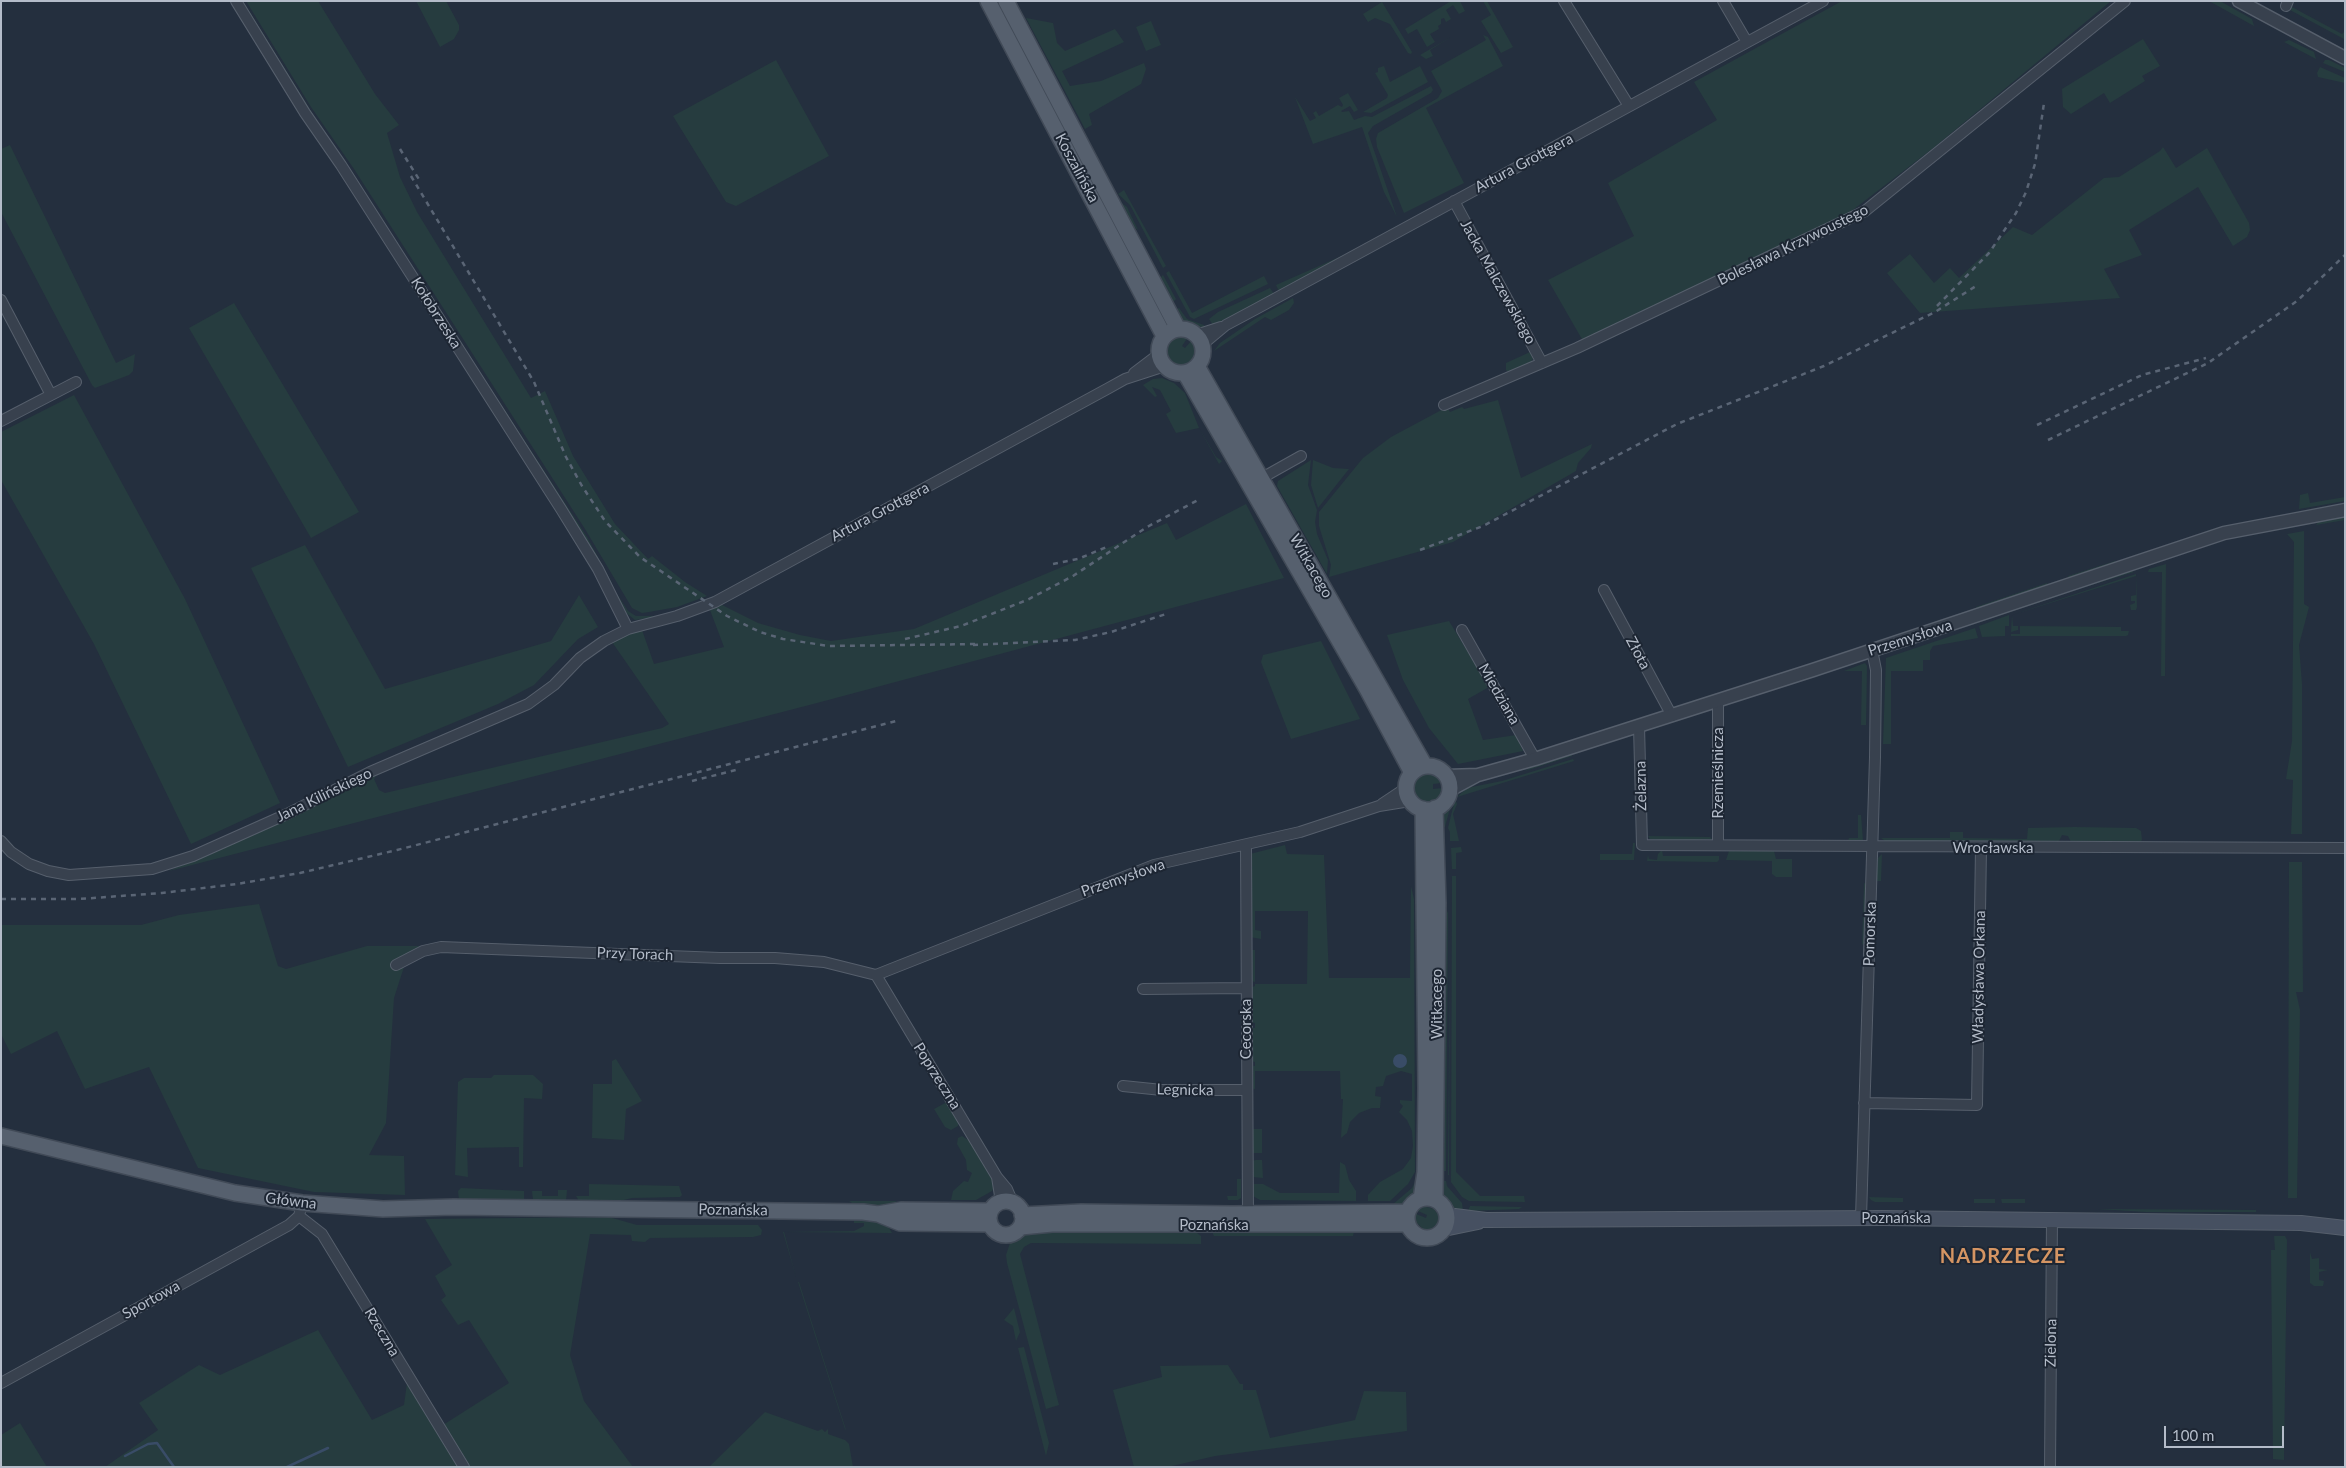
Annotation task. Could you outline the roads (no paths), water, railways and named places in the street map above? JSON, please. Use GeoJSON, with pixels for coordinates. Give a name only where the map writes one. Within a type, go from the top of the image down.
{"type":"FeatureCollection","features":[{"type":"Feature","properties":{"kind":"main road","name":"Koszalińska"},"geometry":{"type":"LineString","coordinates":[[988,1],[1164,336]]}},
{"type":"Feature","properties":{"kind":"main road","name":"Koszalińska"},"geometry":{"type":"LineString","coordinates":[[1006,1],[1178,329]]}},
{"type":"Feature","properties":{"kind":"main road"},"geometry":{"type":"LineString","coordinates":[[1178,329],[1191,331],[1199,340],[1203,352],[1191,370],[1171,370],[1162,360],[1161,342],[1164,336],[1178,329]]}},
{"type":"Feature","properties":{"kind":"main road","name":"Witkacego"},"geometry":{"type":"LineString","coordinates":[[1191,370],[1260,479],[1307,572]]}},
{"type":"Feature","properties":{"kind":"main road","name":"Witkacego"},"geometry":{"type":"LineString","coordinates":[[1191,370],[1344,636],[1403,753],[1418,770]]}},
{"type":"Feature","properties":{"kind":"main road"},"geometry":{"type":"LineString","coordinates":[[1433,767],[1448,783],[1445,801],[1419,801],[1418,770],[1433,767]]}},
{"type":"Feature","properties":{"kind":"main road","name":"Witkacego"},"geometry":{"type":"LineString","coordinates":[[1419,801],[1438,923],[1428,1199]]}},
{"type":"Feature","properties":{"kind":"main road","name":"Główna"},"geometry":{"type":"LineString","coordinates":[[1,1136],[300,1209],[588,1208]]}},
{"type":"Feature","properties":{"kind":"main road"},"geometry":{"type":"LineString","coordinates":[[1428,1199],[1445,1208],[1446,1222],[1434,1237],[1422,1238],[1411,1230],[1408,1218],[1411,1206],[1428,1199]]}},
{"type":"Feature","properties":{"kind":"main road","name":"Poznańska"},"geometry":{"type":"LineString","coordinates":[[588,1208],[845,1211],[878,1214],[900,1210],[1408,1218]]}},
{"type":"Feature","properties":{"kind":"main road","name":"Poznańska"},"geometry":{"type":"LineString","coordinates":[[1006,1213],[1052,1224],[1408,1218]]}},
{"type":"Feature","properties":{"kind":"main road","name":"Poznańska"},"geometry":{"type":"LineString","coordinates":[[1446,1222],[1486,1220],[1861,1218],[2306,1223]]}},
{"type":"Feature","properties":{"kind":"main road"},"geometry":{"type":"LineString","coordinates":[[2306,1223],[2345,1218]]}},
{"type":"Feature","properties":{"kind":"main road"},"geometry":{"type":"LineString","coordinates":[[2306,1223],[2345,1228]]}},
{"type":"Feature","properties":{"kind":"street","name":"Kołobrzeska"},"geometry":{"type":"LineString","coordinates":[[236,1],[305,113],[351,180],[561,509],[598,569],[628,629]]}},
{"type":"Feature","properties":{"kind":"street"},"geometry":{"type":"LineString","coordinates":[[1564,1],[1629,106]]}},
{"type":"Feature","properties":{"kind":"street"},"geometry":{"type":"LineString","coordinates":[[1723,1],[1747,42]]}},
{"type":"Feature","properties":{"kind":"street","name":"Artura Grottgera"},"geometry":{"type":"LineString","coordinates":[[1199,340],[1823,1]]}},
{"type":"Feature","properties":{"kind":"street","name":"Bolesława Krzywoustego"},"geometry":{"type":"LineString","coordinates":[[1444,405],[1542,363],[1864,211],[2125,1]]}},
{"type":"Feature","properties":{"kind":"street"},"geometry":{"type":"LineString","coordinates":[[2239,1],[2345,58]]}},
{"type":"Feature","properties":{"kind":"street","name":"Jacka Malczewskiego"},"geometry":{"type":"LineString","coordinates":[[1454,201],[1542,363]]}},
{"type":"Feature","properties":{"kind":"street"},"geometry":{"type":"LineString","coordinates":[[1,300],[51,395]]}},
{"type":"Feature","properties":{"kind":"street","name":"Artura Grottgera"},"geometry":{"type":"LineString","coordinates":[[628,629],[694,611],[722,599],[1162,360]]}},
{"type":"Feature","properties":{"kind":"street"},"geometry":{"type":"LineString","coordinates":[[1,421],[76,382]]}},
{"type":"Feature","properties":{"kind":"street"},"geometry":{"type":"LineString","coordinates":[[1260,479],[1301,456]]}},
{"type":"Feature","properties":{"kind":"street","name":"Przemysłowa"},"geometry":{"type":"LineString","coordinates":[[1448,783],[1535,759],[1672,716],[2224,533],[2345,510]]}},
{"type":"Feature","properties":{"kind":"street","name":"Złota"},"geometry":{"type":"LineString","coordinates":[[1604,590],[1672,716]]}},
{"type":"Feature","properties":{"kind":"street","name":"Jana Kilińskiego"},"geometry":{"type":"LineString","coordinates":[[1,841],[12,852],[29,864],[59,874],[78,875],[139,871],[178,862],[258,828],[370,772],[528,704],[550,688],[590,650],[628,629]]}},
{"type":"Feature","properties":{"kind":"street","name":"Miedziana"},"geometry":{"type":"LineString","coordinates":[[1462,630],[1535,759]]}},
{"type":"Feature","properties":{"kind":"street","name":"Pomorska"},"geometry":{"type":"LineString","coordinates":[[1861,1218],[1876,686],[1876,662],[1872,650]]}},
{"type":"Feature","properties":{"kind":"street","name":"Rzemieślnicza"},"geometry":{"type":"LineString","coordinates":[[1718,701],[1718,845]]}},
{"type":"Feature","properties":{"kind":"street","name":"Żelazna"},"geometry":{"type":"LineString","coordinates":[[1639,726],[1642,845]]}},
{"type":"Feature","properties":{"kind":"street","name":"Przemysłowa"},"geometry":{"type":"LineString","coordinates":[[876,975],[1154,865],[1246,845],[1328,824],[1379,806],[1419,801]]}},
{"type":"Feature","properties":{"kind":"street","name":"Cecorska"},"geometry":{"type":"LineString","coordinates":[[1246,845],[1248,1214]]}},
{"type":"Feature","properties":{"kind":"street","name":"Wrocławska"},"geometry":{"type":"LineString","coordinates":[[1642,845],[1981,848],[2345,848]]}},
{"type":"Feature","properties":{"kind":"street","name":"Władysława Orkana"},"geometry":{"type":"LineString","coordinates":[[1864,1103],[1976,1105],[1981,848]]}},
{"type":"Feature","properties":{"kind":"street","name":"Przy Torach"},"geometry":{"type":"LineString","coordinates":[[396,965],[424,951],[441,947],[720,958],[775,958],[824,962],[876,975]]}},
{"type":"Feature","properties":{"kind":"street","name":"Poprzeczna"},"geometry":{"type":"LineString","coordinates":[[876,975],[997,1177],[1007,1189],[1006,1213]]}},
{"type":"Feature","properties":{"kind":"street"},"geometry":{"type":"LineString","coordinates":[[1143,989],[1246,988]]}},
{"type":"Feature","properties":{"kind":"street","name":"Legnicka"},"geometry":{"type":"LineString","coordinates":[[1123,1086],[1162,1090],[1247,1090]]}},
{"type":"Feature","properties":{"kind":"street","name":"Sportowa"},"geometry":{"type":"LineString","coordinates":[[1,1382],[289,1225],[300,1209]]}},
{"type":"Feature","properties":{"kind":"street","name":"Rzeczna"},"geometry":{"type":"LineString","coordinates":[[300,1209],[322,1234],[464,1467]]}},
{"type":"Feature","properties":{"kind":"street","name":"Zielona"},"geometry":{"type":"LineString","coordinates":[[2050,1467],[2052,1220]]}},
{"type":"Feature","properties":{"kind":"water"},"geometry":{"type":"Polygon","coordinates":[[[1397,1054],[1403,1054],[1407,1061],[1403,1068],[1397,1068],[1393,1064],[1393,1058],[1397,1054]]]}},
{"type":"Feature","properties":{"kind":"waterway"},"geometry":{"type":"LineString","coordinates":[[125,1456],[148,1444],[157,1443],[174,1467]]}},
{"type":"Feature","properties":{"kind":"waterway"},"geometry":{"type":"LineString","coordinates":[[287,1467],[328,1448]]}},
{"type":"Feature","properties":{"kind":"railway"},"geometry":{"type":"LineString","coordinates":[[1937,306],[1989,253],[2016,213],[2026,192],[2035,164],[2044,103]]}},
{"type":"Feature","properties":{"kind":"railway"},"geometry":{"type":"LineString","coordinates":[[400,149],[420,181]]}},
{"type":"Feature","properties":{"kind":"railway"},"geometry":{"type":"LineString","coordinates":[[411,176],[534,382],[566,457],[582,486],[605,521],[640,557],[727,616],[760,632],[783,639],[829,646],[978,644]]}},
{"type":"Feature","properties":{"kind":"railway"},"geometry":{"type":"LineString","coordinates":[[2048,440],[2208,363],[2297,301],[2345,255]]}},
{"type":"Feature","properties":{"kind":"railway"},"geometry":{"type":"LineString","coordinates":[[1420,550],[1483,526],[1677,424],[1824,366],[1935,312],[1976,286]]}},
{"type":"Feature","properties":{"kind":"railway"},"geometry":{"type":"LineString","coordinates":[[2037,425],[2142,375],[2206,358]]}},
{"type":"Feature","properties":{"kind":"railway"},"geometry":{"type":"LineString","coordinates":[[905,639],[961,626],[1027,600],[1073,576],[1147,527],[1200,499]]}},
{"type":"Feature","properties":{"kind":"railway"},"geometry":{"type":"LineString","coordinates":[[1053,564],[1078,559],[1109,546]]}},
{"type":"Feature","properties":{"kind":"railway"},"geometry":{"type":"LineString","coordinates":[[973,645],[1075,640],[1111,632],[1169,613]]}},
{"type":"Feature","properties":{"kind":"railway"},"geometry":{"type":"LineString","coordinates":[[1,899],[79,899],[162,893],[237,884],[300,873],[397,850],[900,720]]}},
{"type":"Feature","properties":{"kind":"railway"},"geometry":{"type":"LineString","coordinates":[[692,781],[736,770]]}},
{"type":"Feature","properties":{"kind":"district","name":"NADRZECZE"},"geometry":{"type":"Point","coordinates":[2003,1257]}}]}
